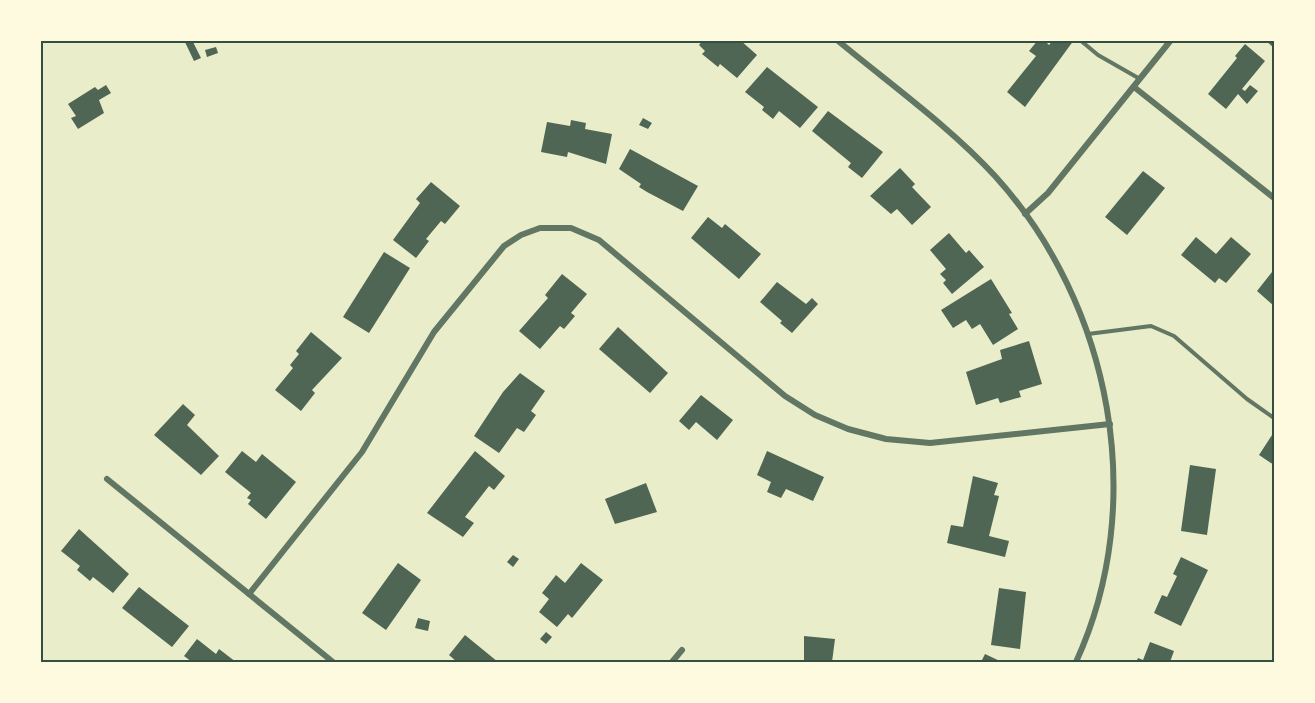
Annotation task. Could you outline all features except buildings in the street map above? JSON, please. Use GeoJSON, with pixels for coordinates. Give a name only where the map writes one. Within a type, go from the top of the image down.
{"type":"FeatureCollection","features":[{"type":"Feature","properties":{"kind":"street"},"geometry":{"type":"LineString","coordinates":[[837,40],[955,138],[995,176],[1025,214],[1059,266],[1088,334],[1099,368],[1110,424],[1114,484],[1110,539],[1100,594],[1076,663]]}},
{"type":"Feature","properties":{"kind":"street"},"geometry":{"type":"LineString","coordinates":[[1025,214],[1048,193],[1171,40]]}},
{"type":"Feature","properties":{"kind":"street"},"geometry":{"type":"LineString","coordinates":[[1134,87],[1275,198]]}},
{"type":"Feature","properties":{"kind":"street"},"geometry":{"type":"LineString","coordinates":[[249,594],[362,452],[434,332],[454,305],[504,246],[521,235],[540,228],[571,228],[599,240],[785,396],[815,415],[848,429],[886,439],[930,442],[1110,424]]}},
{"type":"Feature","properties":{"kind":"street"},"geometry":{"type":"LineString","coordinates":[[107,479],[333,663]]}},
{"type":"Feature","properties":{"kind":"street"},"geometry":{"type":"LineString","coordinates":[[672,663],[682,650]]}},
{"type":"Feature","properties":{"kind":"lane"},"geometry":{"type":"LineString","coordinates":[[1080,40],[1106,60],[1140,79]]}},
{"type":"Feature","properties":{"kind":"lane"},"geometry":{"type":"LineString","coordinates":[[1088,334],[1151,326],[1174,336],[1247,399],[1275,418]]}}]}
